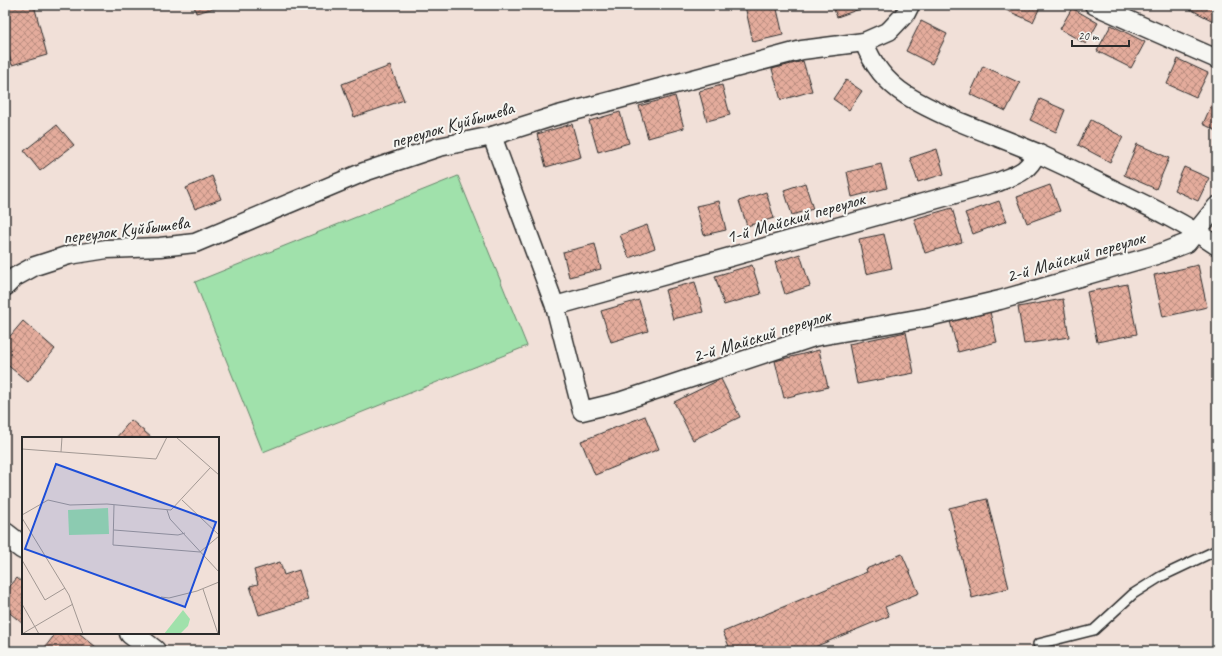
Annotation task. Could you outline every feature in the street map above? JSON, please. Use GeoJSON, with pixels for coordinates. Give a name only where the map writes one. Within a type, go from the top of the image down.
{"type":"FeatureCollection","features":[{"type":"Feature","properties":{"kind":"main road"},"geometry":{"type":"LineString","coordinates":[[5,534],[22,547]]}},
{"type":"Feature","properties":{"kind":"main road"},"geometry":{"type":"LineString","coordinates":[[132,634],[154,651]]}},
{"type":"Feature","properties":{"kind":"street","name":"переулок Куйбышева"},"geometry":{"type":"LineString","coordinates":[[5,287],[15,277],[35,266],[69,255],[106,249],[160,247],[195,243],[364,172],[439,147],[492,136],[555,116],[802,50],[864,42],[888,31],[906,13],[910,5]]}},
{"type":"Feature","properties":{"kind":"street"},"geometry":{"type":"LineString","coordinates":[[1094,5],[1217,59]]}},
{"type":"Feature","properties":{"kind":"street"},"geometry":{"type":"LineString","coordinates":[[864,42],[869,58],[882,74],[906,94],[954,120],[1037,153],[1168,215],[1217,246]]}},
{"type":"Feature","properties":{"kind":"street","name":"2-й Майский переулок"},"geometry":{"type":"LineString","coordinates":[[492,136],[555,306],[582,411],[619,402],[814,336],[928,317],[1000,300],[1113,269],[1187,243],[1217,206]]}},
{"type":"Feature","properties":{"kind":"street","name":"1-й Майский переулок"},"geometry":{"type":"LineString","coordinates":[[555,306],[998,182],[1018,174],[1031,165],[1037,153]]}},
{"type":"Feature","properties":{"kind":"lane"},"geometry":{"type":"LineString","coordinates":[[1038,644],[1094,630],[1133,594],[1160,577],[1217,550]]}},
{"type":"Feature","properties":{"kind":"green space"},"geometry":{"type":"Polygon","coordinates":[[[458,176],[527,346],[263,452],[195,282],[458,176]]]}},
{"type":"Feature","properties":{"kind":"building"},"geometry":{"type":"Polygon","coordinates":[[[5,5],[34,5],[47,55],[12,65],[5,41],[5,5]]]}},
{"type":"Feature","properties":{"kind":"building"},"geometry":{"type":"Polygon","coordinates":[[[194,5],[226,5],[196,13],[194,5]]]}},
{"type":"Feature","properties":{"kind":"building"},"geometry":{"type":"Polygon","coordinates":[[[776,5],[783,35],[753,42],[745,6],[776,5]]]}},
{"type":"Feature","properties":{"kind":"building"},"geometry":{"type":"Polygon","coordinates":[[[832,5],[871,5],[837,17],[832,5]]]}},
{"type":"Feature","properties":{"kind":"building"},"geometry":{"type":"Polygon","coordinates":[[[1008,5],[1041,5],[1033,22],[1006,10],[1008,5]]]}},
{"type":"Feature","properties":{"kind":"building"},"geometry":{"type":"Polygon","coordinates":[[[1187,5],[1217,5],[1217,23],[1186,7],[1187,5]]]}},
{"type":"Feature","properties":{"kind":"building"},"geometry":{"type":"Polygon","coordinates":[[[1072,8],[1098,23],[1086,44],[1060,29],[1072,8]]]}},
{"type":"Feature","properties":{"kind":"building"},"geometry":{"type":"Polygon","coordinates":[[[921,21],[947,34],[932,64],[906,51],[921,21]]]}},
{"type":"Feature","properties":{"kind":"building"},"geometry":{"type":"Polygon","coordinates":[[[1111,25],[1145,42],[1131,68],[1097,51],[1111,25]]]}},
{"type":"Feature","properties":{"kind":"building"},"geometry":{"type":"Polygon","coordinates":[[[1178,59],[1208,73],[1196,97],[1167,84],[1178,59]]]}},
{"type":"Feature","properties":{"kind":"building"},"geometry":{"type":"Polygon","coordinates":[[[803,61],[812,91],[781,100],[772,69],[803,61]]]}},
{"type":"Feature","properties":{"kind":"building"},"geometry":{"type":"Polygon","coordinates":[[[390,66],[404,100],[354,117],[342,84],[390,66]]]}},
{"type":"Feature","properties":{"kind":"building"},"geometry":{"type":"Polygon","coordinates":[[[983,66],[1020,83],[1006,111],[970,94],[983,66]]]}},
{"type":"Feature","properties":{"kind":"building"},"geometry":{"type":"Polygon","coordinates":[[[846,80],[862,91],[849,110],[833,99],[846,80]]]}},
{"type":"Feature","properties":{"kind":"building"},"geometry":{"type":"Polygon","coordinates":[[[722,85],[730,115],[707,121],[699,91],[722,85]]]}},
{"type":"Feature","properties":{"kind":"building"},"geometry":{"type":"Polygon","coordinates":[[[1217,92],[1217,131],[1203,124],[1217,92]]]}},
{"type":"Feature","properties":{"kind":"building"},"geometry":{"type":"Polygon","coordinates":[[[675,96],[684,128],[648,138],[639,106],[675,96]]]}},
{"type":"Feature","properties":{"kind":"building"},"geometry":{"type":"Polygon","coordinates":[[[1040,99],[1065,110],[1056,132],[1030,120],[1040,99]]]}},
{"type":"Feature","properties":{"kind":"building"},"geometry":{"type":"Polygon","coordinates":[[[620,112],[629,143],[598,152],[589,121],[620,112]]]}},
{"type":"Feature","properties":{"kind":"building"},"geometry":{"type":"Polygon","coordinates":[[[1091,120],[1123,137],[1110,162],[1078,145],[1091,120]]]}},
{"type":"Feature","properties":{"kind":"building"},"geometry":{"type":"Polygon","coordinates":[[[572,124],[581,157],[546,167],[537,134],[572,124]]]}},
{"type":"Feature","properties":{"kind":"building"},"geometry":{"type":"Polygon","coordinates":[[[57,125],[74,145],[40,171],[24,151],[57,125]]]}},
{"type":"Feature","properties":{"kind":"building"},"geometry":{"type":"Polygon","coordinates":[[[1137,144],[1169,158],[1156,189],[1124,175],[1137,144]]]}},
{"type":"Feature","properties":{"kind":"building"},"geometry":{"type":"Polygon","coordinates":[[[937,149],[944,174],[918,182],[910,158],[937,149]]]}},
{"type":"Feature","properties":{"kind":"building"},"geometry":{"type":"Polygon","coordinates":[[[881,164],[887,188],[852,197],[847,172],[881,164]]]}},
{"type":"Feature","properties":{"kind":"building"},"geometry":{"type":"Polygon","coordinates":[[[1184,167],[1209,178],[1198,201],[1174,190],[1184,167]]]}},
{"type":"Feature","properties":{"kind":"building"},"geometry":{"type":"Polygon","coordinates":[[[212,176],[221,199],[195,209],[186,188],[212,176]]]}},
{"type":"Feature","properties":{"kind":"building"},"geometry":{"type":"Polygon","coordinates":[[[805,183],[813,209],[792,215],[784,190],[805,183]]]}},
{"type":"Feature","properties":{"kind":"building"},"geometry":{"type":"Polygon","coordinates":[[[1050,185],[1060,211],[1027,223],[1017,197],[1050,185]]]}},
{"type":"Feature","properties":{"kind":"building"},"geometry":{"type":"Polygon","coordinates":[[[766,192],[774,218],[747,226],[739,201],[766,192]]]}},
{"type":"Feature","properties":{"kind":"building"},"geometry":{"type":"Polygon","coordinates":[[[719,201],[726,230],[704,235],[696,206],[719,201]]]}},
{"type":"Feature","properties":{"kind":"building"},"geometry":{"type":"Polygon","coordinates":[[[999,201],[1007,221],[973,234],[965,213],[999,201]]]}},
{"type":"Feature","properties":{"kind":"building"},"geometry":{"type":"Polygon","coordinates":[[[952,208],[962,242],[925,253],[914,219],[952,208]]]}},
{"type":"Feature","properties":{"kind":"building"},"geometry":{"type":"Polygon","coordinates":[[[647,225],[655,248],[629,258],[620,235],[647,225]]]}},
{"type":"Feature","properties":{"kind":"building"},"geometry":{"type":"Polygon","coordinates":[[[884,234],[892,268],[866,274],[859,239],[884,234]]]}},
{"type":"Feature","properties":{"kind":"building"},"geometry":{"type":"Polygon","coordinates":[[[595,244],[601,269],[569,277],[563,252],[595,244]]]}},
{"type":"Feature","properties":{"kind":"building"},"geometry":{"type":"Polygon","coordinates":[[[800,254],[810,286],[785,294],[775,262],[800,254]]]}},
{"type":"Feature","properties":{"kind":"building"},"geometry":{"type":"Polygon","coordinates":[[[752,265],[761,294],[724,305],[715,276],[752,265]]]}},
{"type":"Feature","properties":{"kind":"building"},"geometry":{"type":"Polygon","coordinates":[[[1198,265],[1207,307],[1163,317],[1154,275],[1198,265]]]}},
{"type":"Feature","properties":{"kind":"building"},"geometry":{"type":"Polygon","coordinates":[[[695,282],[703,312],[673,319],[665,290],[695,282]]]}},
{"type":"Feature","properties":{"kind":"building"},"geometry":{"type":"Polygon","coordinates":[[[1127,284],[1137,334],[1097,342],[1087,292],[1127,284]]]}},
{"type":"Feature","properties":{"kind":"building"},"geometry":{"type":"Polygon","coordinates":[[[1063,299],[1069,337],[1024,344],[1018,307],[1063,299]]]}},
{"type":"Feature","properties":{"kind":"building"},"geometry":{"type":"Polygon","coordinates":[[[639,300],[648,331],[611,342],[601,311],[639,300]]]}},
{"type":"Feature","properties":{"kind":"building"},"geometry":{"type":"Polygon","coordinates":[[[990,312],[997,342],[958,352],[950,321],[990,312]]]}},
{"type":"Feature","properties":{"kind":"building"},"geometry":{"type":"Polygon","coordinates":[[[23,321],[55,349],[28,382],[5,363],[5,342],[23,321]]]}},
{"type":"Feature","properties":{"kind":"building"},"geometry":{"type":"Polygon","coordinates":[[[906,332],[914,373],[857,384],[849,344],[906,332]]]}},
{"type":"Feature","properties":{"kind":"building"},"geometry":{"type":"Polygon","coordinates":[[[819,350],[828,387],[784,398],[775,361],[819,350]]]}},
{"type":"Feature","properties":{"kind":"building"},"geometry":{"type":"Polygon","coordinates":[[[721,379],[740,417],[693,440],[674,402],[721,379]]]}},
{"type":"Feature","properties":{"kind":"building"},"geometry":{"type":"Polygon","coordinates":[[[645,416],[659,449],[595,475],[581,441],[645,416]]]}},
{"type":"Feature","properties":{"kind":"building"},"geometry":{"type":"Polygon","coordinates":[[[131,420],[151,437],[117,437],[131,420]]]}},
{"type":"Feature","properties":{"kind":"building"},"geometry":{"type":"Polygon","coordinates":[[[987,499],[1009,588],[972,598],[949,508],[987,499]]]}},
{"type":"Feature","properties":{"kind":"building"},"geometry":{"type":"Polygon","coordinates":[[[902,554],[919,593],[885,607],[889,616],[805,651],[731,651],[723,632],[867,572],[866,569],[902,554]]]}},
{"type":"Feature","properties":{"kind":"building"},"geometry":{"type":"Polygon","coordinates":[[[280,562],[284,575],[299,570],[308,600],[259,615],[250,586],[258,584],[254,570],[280,562]]]}},
{"type":"Feature","properties":{"kind":"building"},"geometry":{"type":"Polygon","coordinates":[[[17,578],[22,582],[22,623],[5,609],[5,592],[17,578]]]}},
{"type":"Feature","properties":{"kind":"building"},"geometry":{"type":"Polygon","coordinates":[[[55,634],[80,634],[96,647],[93,651],[42,651],[55,634]]]}}]}
